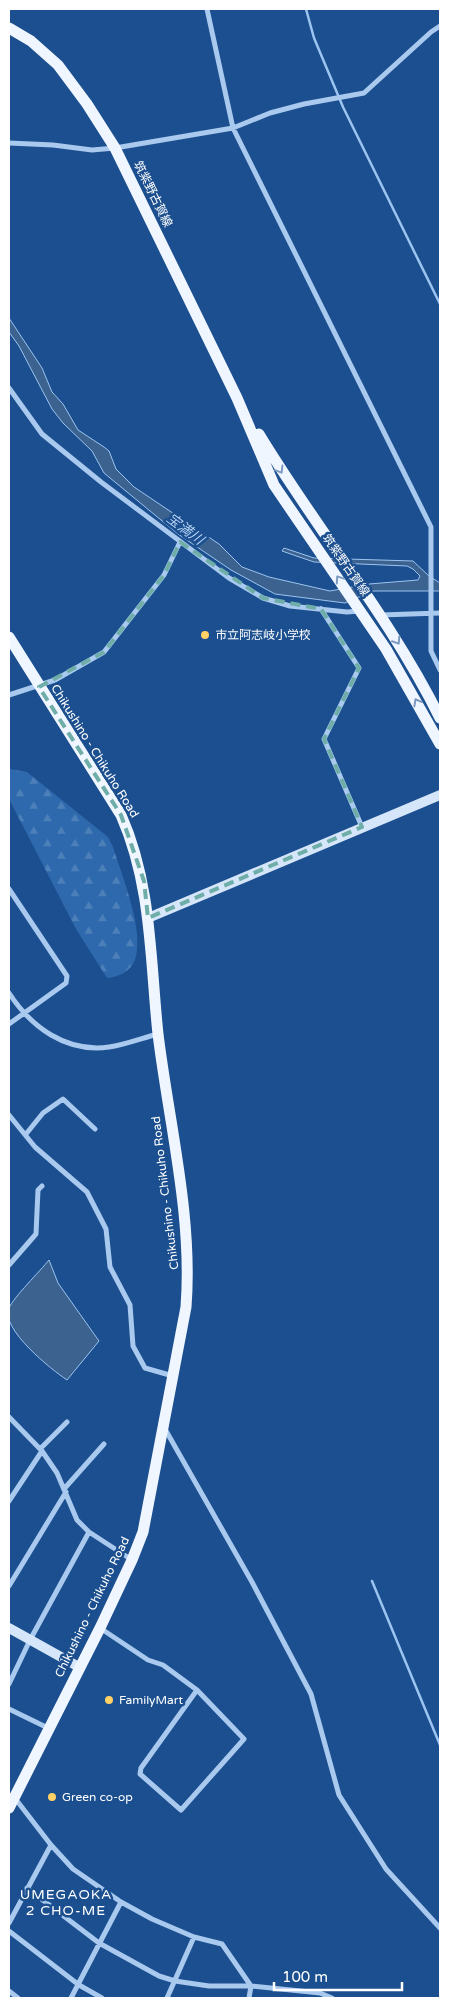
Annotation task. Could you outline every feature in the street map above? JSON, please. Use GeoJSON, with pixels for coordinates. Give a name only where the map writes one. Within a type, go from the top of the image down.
{"type":"FeatureCollection","features":[{"type":"Feature","properties":{"kind":"main road","name":"筑紫野古賀線"},"geometry":{"type":"LineString","coordinates":[[9,28],[31,41],[58,65],[87,104],[115,148],[237,398],[274,485],[386,649],[440,744]]}},
{"type":"Feature","properties":{"kind":"main road","name":"筑紫野古賀線"},"geometry":{"type":"LineString","coordinates":[[237,398],[286,479],[402,648],[440,718]]}},
{"type":"Feature","properties":{"kind":"main road","name":"Chikushino - Chikuho Road"},"geometry":{"type":"LineString","coordinates":[[9,637],[121,815],[131,838],[144,881],[158,1034],[188,1250],[186,1307],[143,1532],[100,1628],[9,1808]]}},
{"type":"Feature","properties":{"kind":"street"},"geometry":{"type":"LineString","coordinates":[[207,9],[233,128],[431,527],[431,651],[440,670]]}},
{"type":"Feature","properties":{"kind":"street"},"geometry":{"type":"LineString","coordinates":[[9,143],[53,145],[92,150],[115,148],[233,128],[270,113],[364,93],[440,26]]}},
{"type":"Feature","properties":{"kind":"street"},"geometry":{"type":"LineString","coordinates":[[9,388],[42,434],[229,578],[263,598],[290,606],[346,612],[358,607]]}},
{"type":"Feature","properties":{"kind":"street"},"geometry":{"type":"LineString","coordinates":[[9,695],[39,687],[104,652],[164,575],[180,542]]}},
{"type":"Feature","properties":{"kind":"street"},"geometry":{"type":"LineString","coordinates":[[321,609],[358,668],[324,739],[362,827]]}},
{"type":"Feature","properties":{"kind":"street"},"geometry":{"type":"LineString","coordinates":[[381,615],[431,611],[440,613]]}},
{"type":"Feature","properties":{"kind":"street"},"geometry":{"type":"LineString","coordinates":[[148,918],[440,795]]}},
{"type":"Feature","properties":{"kind":"street"},"geometry":{"type":"LineString","coordinates":[[9,889],[67,976],[66,984],[9,1024]]}},
{"type":"Feature","properties":{"kind":"street"},"geometry":{"type":"LineString","coordinates":[[9,993],[23,1014],[51,1036],[68,1044],[109,1047],[158,1034]]}},
{"type":"Feature","properties":{"kind":"street"},"geometry":{"type":"LineString","coordinates":[[26,1134],[43,1114],[63,1099],[96,1129]]}},
{"type":"Feature","properties":{"kind":"street"},"geometry":{"type":"LineString","coordinates":[[9,1115],[35,1147],[88,1192],[106,1228],[110,1267],[130,1305],[133,1346],[145,1368],[173,1376]]}},
{"type":"Feature","properties":{"kind":"street"},"geometry":{"type":"LineString","coordinates":[[9,1265],[36,1234],[38,1190],[42,1186]]}},
{"type":"Feature","properties":{"kind":"street"},"geometry":{"type":"LineString","coordinates":[[9,1417],[41,1450],[65,1490],[74,1516],[89,1532],[132,1560]]}},
{"type":"Feature","properties":{"kind":"street"},"geometry":{"type":"LineString","coordinates":[[9,1502],[41,1450],[66,1422]]}},
{"type":"Feature","properties":{"kind":"street"},"geometry":{"type":"LineString","coordinates":[[164,1428],[252,1582],[311,1694],[339,1795],[386,1869],[440,1928]]}},
{"type":"Feature","properties":{"kind":"street"},"geometry":{"type":"LineString","coordinates":[[9,1586],[65,1490],[104,1444]]}},
{"type":"Feature","properties":{"kind":"street"},"geometry":{"type":"LineString","coordinates":[[9,1684],[30,1640],[89,1532]]}},
{"type":"Feature","properties":{"kind":"street"},"geometry":{"type":"LineString","coordinates":[[9,1628],[79,1667]]}},
{"type":"Feature","properties":{"kind":"street"},"geometry":{"type":"LineString","coordinates":[[100,1628],[148,1660],[163,1665],[197,1690],[244,1739],[181,1810],[140,1774],[141,1768],[197,1690]]}},
{"type":"Feature","properties":{"kind":"street"},"geometry":{"type":"LineString","coordinates":[[9,1708],[49,1728]]}},
{"type":"Feature","properties":{"kind":"street"},"geometry":{"type":"LineString","coordinates":[[14,1797],[51,1845],[73,1869],[121,1902],[152,1919],[194,1937],[222,1944],[251,1986],[249,1998]]}},
{"type":"Feature","properties":{"kind":"street"},"geometry":{"type":"LineString","coordinates":[[9,1923],[51,1845]]}},
{"type":"Feature","properties":{"kind":"street"},"geometry":{"type":"LineString","coordinates":[[27,1888],[100,1943],[159,1976],[175,1981],[209,1986],[251,1986],[320,1993],[332,1998]]}},
{"type":"Feature","properties":{"kind":"street"},"geometry":{"type":"LineString","coordinates":[[71,1998],[121,1902]]}},
{"type":"Feature","properties":{"kind":"street"},"geometry":{"type":"LineString","coordinates":[[9,1931],[79,1984],[102,1998]]}},
{"type":"Feature","properties":{"kind":"street"},"geometry":{"type":"LineString","coordinates":[[167,1998],[194,1937]]}},
{"type":"Feature","properties":{"kind":"street"},"geometry":{"type":"LineString","coordinates":[[9,1991],[18,1998]]}},
{"type":"Feature","properties":{"kind":"highlighted area"},"geometry":{"type":"Polygon","coordinates":[[[180,542],[263,598],[321,609],[359,668],[324,739],[362,827],[148,918],[144,881],[121,815],[39,687],[104,652],[164,575],[180,542]]]}},
{"type":"Feature","properties":{"kind":"green space"},"geometry":{"type":"Polygon","coordinates":[[[9,769],[27,772],[108,837],[127,888],[137,934],[135,960],[130,968],[123,973],[107,978],[76,929],[9,799],[9,769]]]}},
{"type":"Feature","properties":{"kind":"water","name":"宝満川"},"geometry":{"type":"Polygon","coordinates":[[[9,318],[42,368],[52,392],[63,404],[78,430],[109,451],[116,469],[134,487],[219,544],[242,567],[269,577],[330,591],[369,584],[418,580],[420,576],[407,566],[314,562],[282,551],[284,548],[314,558],[413,561],[429,576],[440,583],[440,591],[373,591],[345,603],[275,594],[231,570],[178,534],[104,473],[92,451],[63,423],[52,409],[19,346],[9,332],[9,318]]]}},
{"type":"Feature","properties":{"kind":"water"},"geometry":{"type":"Polygon","coordinates":[[[49,1260],[58,1283],[99,1341],[67,1380],[29,1348],[12,1327],[8,1317],[9,1308],[12,1303],[49,1260]]]}},
{"type":"Feature","properties":{"kind":"waterway"},"geometry":{"type":"LineString","coordinates":[[306,9],[314,38],[343,107],[440,304]]}},
{"type":"Feature","properties":{"kind":"waterway"},"geometry":{"type":"LineString","coordinates":[[372,1581],[440,1745]]}},
{"type":"Feature","properties":{"kind":"place","name":"市立阿志岐小学校"},"geometry":{"type":"Point","coordinates":[205,635]}},
{"type":"Feature","properties":{"kind":"place","name":"FamilyMart"},"geometry":{"type":"Point","coordinates":[109,1700]}},
{"type":"Feature","properties":{"kind":"place","name":"Green co-op"},"geometry":{"type":"Point","coordinates":[52,1797]}},
{"type":"Feature","properties":{"kind":"district","name":"UMEGAOKA 2 CHO-ME"},"geometry":{"type":"Point","coordinates":[66,1902]}}]}
